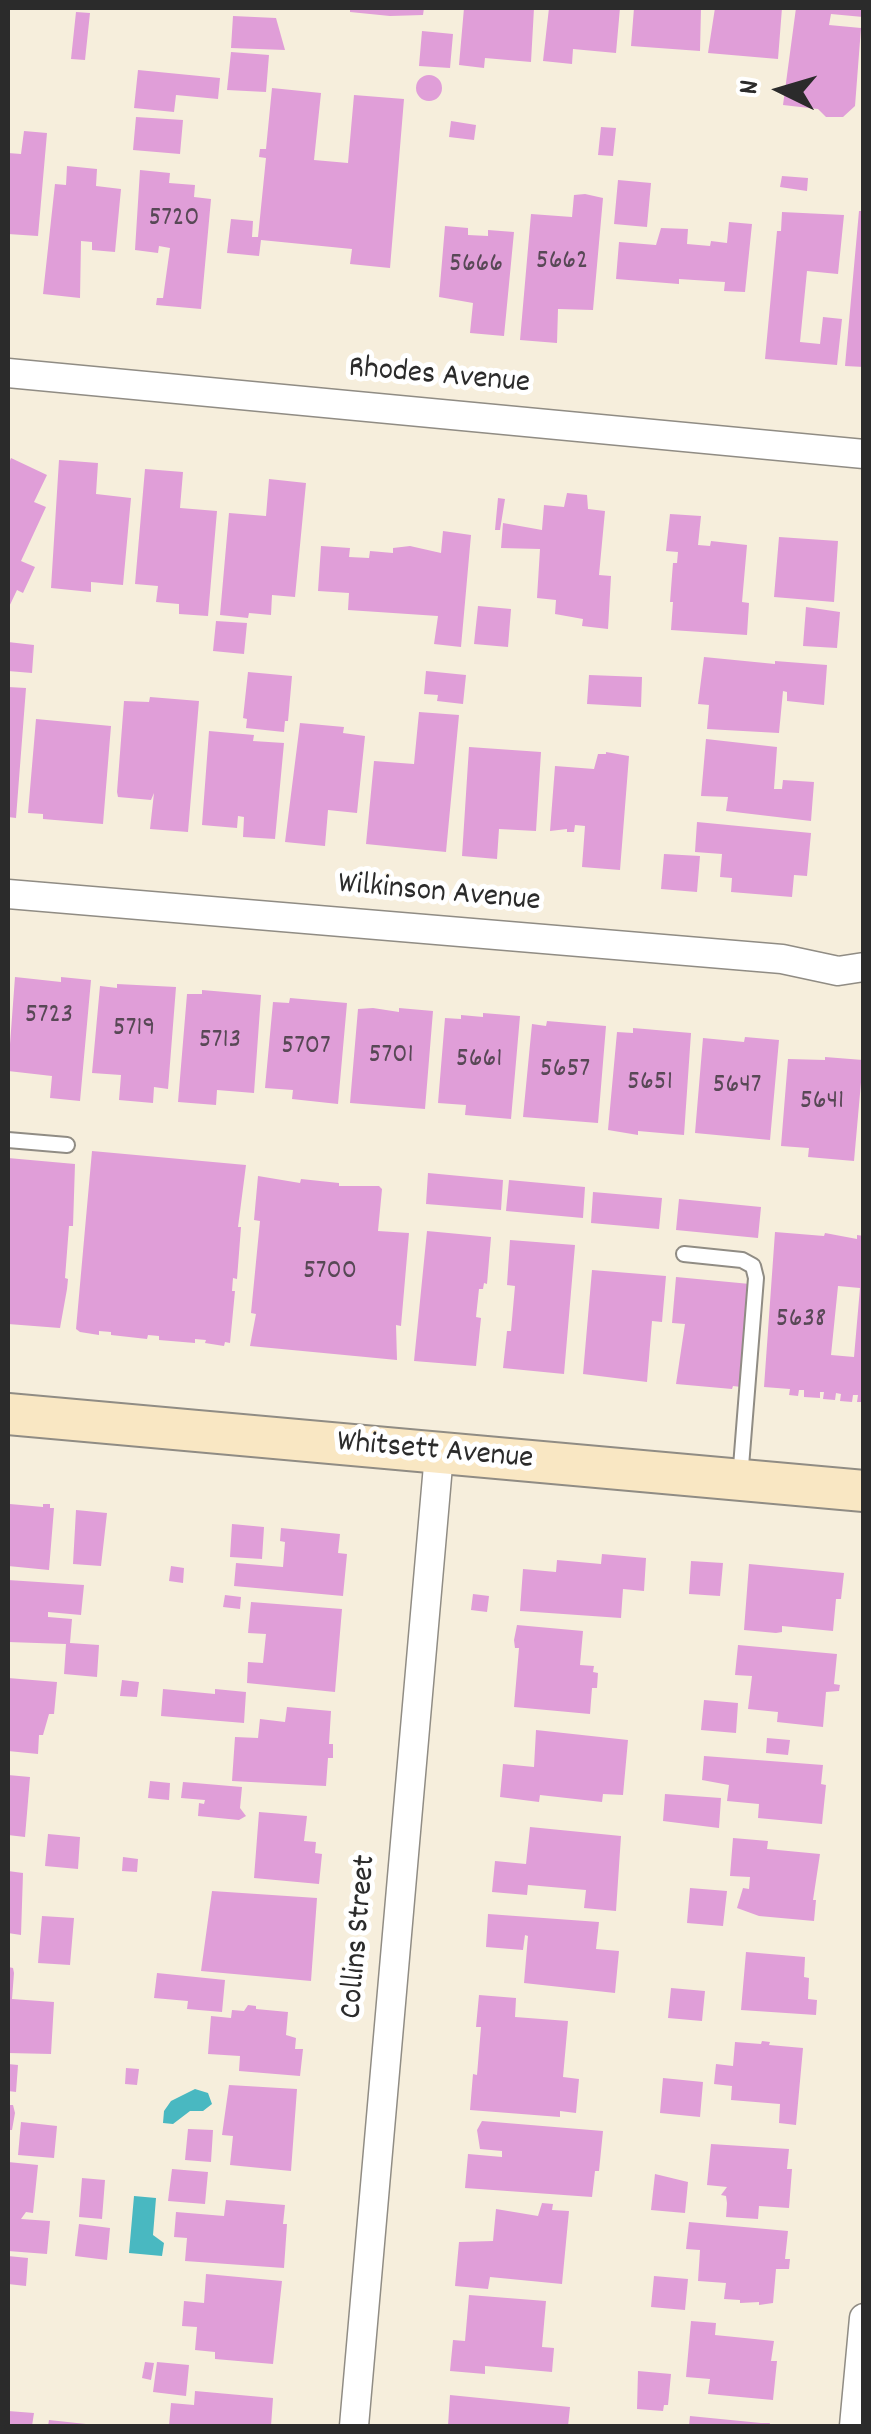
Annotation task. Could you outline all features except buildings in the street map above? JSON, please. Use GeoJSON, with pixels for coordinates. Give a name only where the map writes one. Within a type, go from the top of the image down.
{"type":"FeatureCollection","features":[{"type":"Feature","properties":{"kind":"main road","name":"Whitsett Avenue"},"geometry":{"type":"LineString","coordinates":[[8,1414],[864,1491]]}},
{"type":"Feature","properties":{"kind":"street","name":"Rhodes Avenue"},"geometry":{"type":"LineString","coordinates":[[8,373],[864,454]]}},
{"type":"Feature","properties":{"kind":"street","name":"Wilkinson Avenue"},"geometry":{"type":"LineString","coordinates":[[8,894],[782,959],[838,971],[864,967]]}},
{"type":"Feature","properties":{"kind":"street","name":"Collins Street"},"geometry":{"type":"LineString","coordinates":[[354,2426],[439,1454]]}},
{"type":"Feature","properties":{"kind":"street"},"geometry":{"type":"LineString","coordinates":[[854,2426],[864,2318]]}},
{"type":"Feature","properties":{"kind":"lane"},"geometry":{"type":"LineString","coordinates":[[8,1140],[67,1145]]}},
{"type":"Feature","properties":{"kind":"lane"},"geometry":{"type":"LineString","coordinates":[[684,1254],[742,1260],[753,1266],[756,1278],[740,1480]]}},
{"type":"Feature","properties":{"kind":"water"},"geometry":{"type":"Polygon","coordinates":[[[195,2089],[208,2093],[212,2104],[203,2111],[190,2111],[173,2124],[163,2123],[164,2111],[171,2101],[195,2089]]]}},
{"type":"Feature","properties":{"kind":"water"},"geometry":{"type":"Polygon","coordinates":[[[134,2196],[156,2198],[153,2235],[164,2243],[162,2256],[129,2253],[134,2196]]]}}]}
